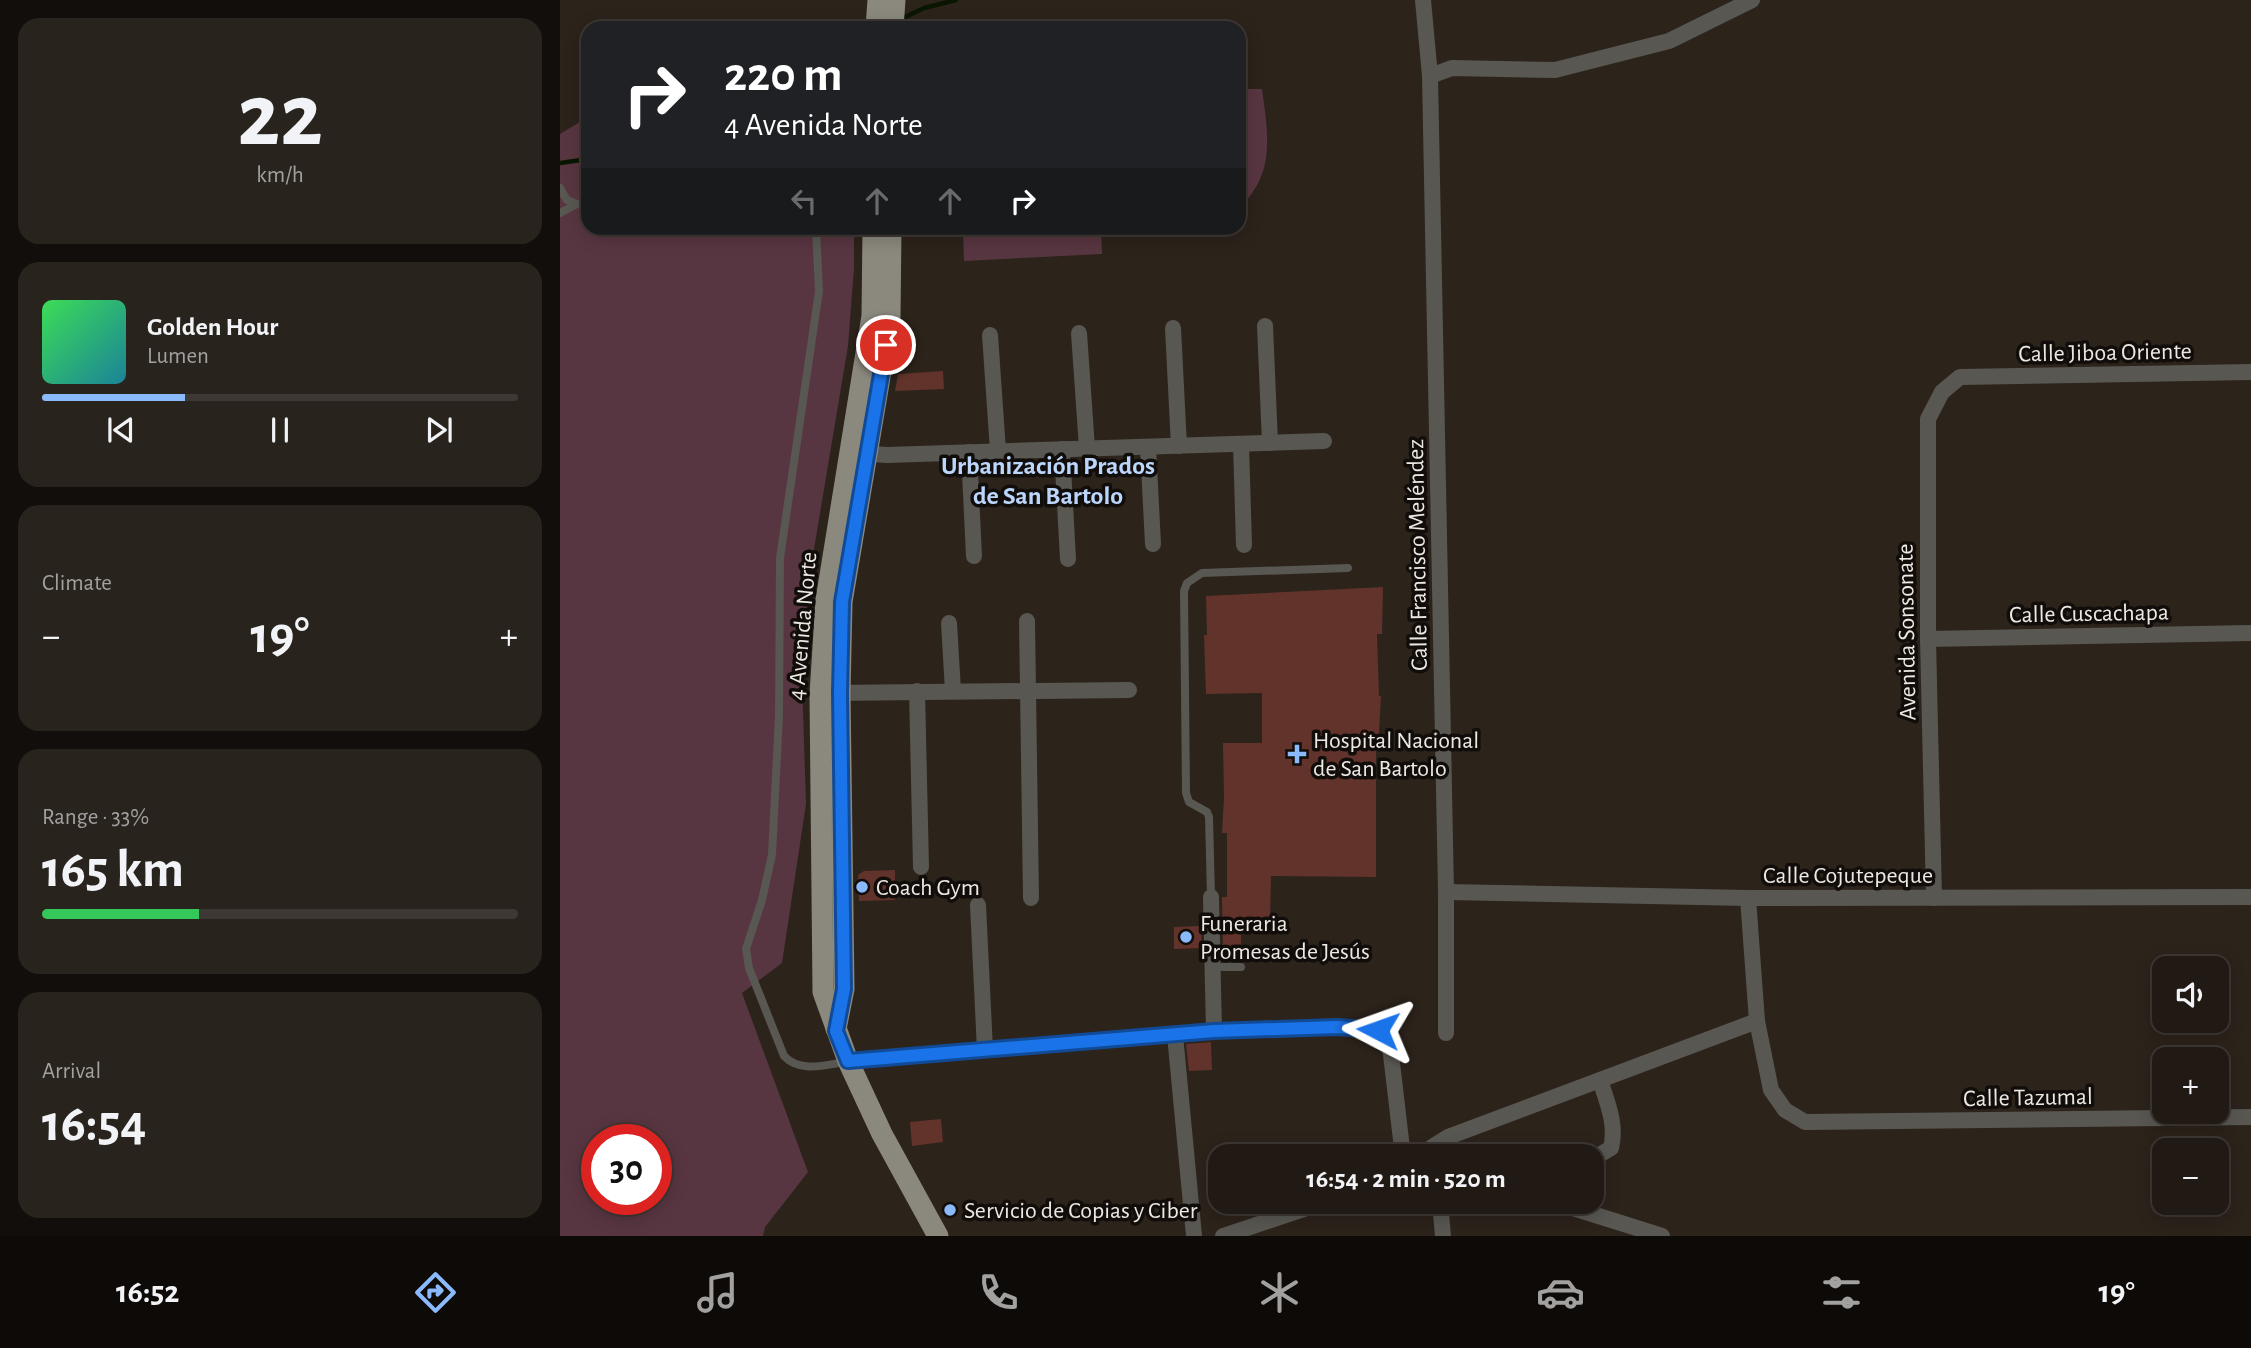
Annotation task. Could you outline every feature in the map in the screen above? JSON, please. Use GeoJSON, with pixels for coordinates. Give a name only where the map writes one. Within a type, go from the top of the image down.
{"type":"FeatureCollection","features":[{"type":"Feature","properties":{"kind":"main road","name":"4 Avenida Norte"},"geometry":{"type":"LineString","coordinates":[[873,235],[872,316],[859,453],[830,693],[844,989],[836,1031],[882,1134],[938,1236]]}},
{"type":"Feature","properties":{"kind":"main road","name":"4 Avenida Norte"},"geometry":{"type":"LineString","coordinates":[[859,453],[890,317],[891,235]]}},
{"type":"Feature","properties":{"kind":"street"},"geometry":{"type":"LineString","coordinates":[[1430,76],[1452,68],[1555,70],[1669,41],[1752,0]]}},
{"type":"Feature","properties":{"kind":"street","name":"Calle Francisco Meléndez"},"geometry":{"type":"LineString","coordinates":[[1423,4],[1430,76],[1446,892],[1446,1033]]}},
{"type":"Feature","properties":{"kind":"street"},"geometry":{"type":"LineString","coordinates":[[1265,326],[1270,443]]}},
{"type":"Feature","properties":{"kind":"street"},"geometry":{"type":"LineString","coordinates":[[1172,328],[1179,446]]}},
{"type":"Feature","properties":{"kind":"street"},"geometry":{"type":"LineString","coordinates":[[1079,333],[1087,448]]}},
{"type":"Feature","properties":{"kind":"street"},"geometry":{"type":"LineString","coordinates":[[990,335],[998,451]]}},
{"type":"Feature","properties":{"kind":"street","name":"Calle Jiboa Oriente"},"geometry":{"type":"LineString","coordinates":[[1960,377],[2251,372]]}},
{"type":"Feature","properties":{"kind":"street","name":"Avenida Sonsonate"},"geometry":{"type":"LineString","coordinates":[[1934,898],[1928,639],[1928,419],[1942,392],[1960,377]]}},
{"type":"Feature","properties":{"kind":"street"},"geometry":{"type":"LineString","coordinates":[[859,453],[1324,441]]}},
{"type":"Feature","properties":{"kind":"street"},"geometry":{"type":"LineString","coordinates":[[1241,444],[1244,545]]}},
{"type":"Feature","properties":{"kind":"street"},"geometry":{"type":"LineString","coordinates":[[1148,447],[1153,544]]}},
{"type":"Feature","properties":{"kind":"street"},"geometry":{"type":"LineString","coordinates":[[1062,449],[1068,559]]}},
{"type":"Feature","properties":{"kind":"street"},"geometry":{"type":"LineString","coordinates":[[969,452],[974,556]]}},
{"type":"Feature","properties":{"kind":"street"},"geometry":{"type":"LineString","coordinates":[[1027,621],[1031,898]]}},
{"type":"Feature","properties":{"kind":"street"},"geometry":{"type":"LineString","coordinates":[[949,623],[953,691]]}},
{"type":"Feature","properties":{"kind":"street","name":"Calle Cuscachapa"},"geometry":{"type":"LineString","coordinates":[[1928,639],[2251,633]]}},
{"type":"Feature","properties":{"kind":"street"},"geometry":{"type":"LineString","coordinates":[[830,693],[1129,690]]}},
{"type":"Feature","properties":{"kind":"street"},"geometry":{"type":"LineString","coordinates":[[917,691],[920,867]]}},
{"type":"Feature","properties":{"kind":"street","name":"Calle Cojutepeque"},"geometry":{"type":"LineString","coordinates":[[1446,892],[1748,898],[2251,897]]}},
{"type":"Feature","properties":{"kind":"street"},"geometry":{"type":"LineString","coordinates":[[1211,897],[1214,1031]]}},
{"type":"Feature","properties":{"kind":"street"},"geometry":{"type":"LineString","coordinates":[[1437,1144],[1448,1137],[1757,1021],[1748,898]]}},
{"type":"Feature","properties":{"kind":"street"},"geometry":{"type":"LineString","coordinates":[[978,905],[985,1050]]}},
{"type":"Feature","properties":{"kind":"street","name":"Calle Tazumal"},"geometry":{"type":"LineString","coordinates":[[1757,1021],[1771,1090],[1785,1110],[1805,1122],[2251,1117]]}},
{"type":"Feature","properties":{"kind":"street"},"geometry":{"type":"LineString","coordinates":[[848,1061],[1214,1031],[1337,1027],[1378,1030],[1390,1045],[1402,1144]]}},
{"type":"Feature","properties":{"kind":"street"},"geometry":{"type":"LineString","coordinates":[[1175,1035],[1194,1236]]}},
{"type":"Feature","properties":{"kind":"street"},"geometry":{"type":"LineString","coordinates":[[1600,1080],[1614,1136],[1611,1148],[1604,1152]]}},
{"type":"Feature","properties":{"kind":"street"},"geometry":{"type":"LineString","coordinates":[[1223,1236],[1289,1214]]}},
{"type":"Feature","properties":{"kind":"street"},"geometry":{"type":"LineString","coordinates":[[1441,1214],[1443,1236]]}},
{"type":"Feature","properties":{"kind":"street"},"geometry":{"type":"LineString","coordinates":[[1581,1214],[1613,1228],[1662,1236]]}},
{"type":"Feature","properties":{"kind":"lane"},"geometry":{"type":"LineString","coordinates":[[560,188],[567,200],[577,204]]}},
{"type":"Feature","properties":{"kind":"lane"},"geometry":{"type":"LineString","coordinates":[[560,213],[581,204]]}},
{"type":"Feature","properties":{"kind":"lane"},"geometry":{"type":"LineString","coordinates":[[816,235],[819,290],[780,558],[779,715],[772,855],[762,900],[746,949],[749,968],[784,1056],[791,1063],[802,1066],[848,1061]]}},
{"type":"Feature","properties":{"kind":"lane"},"geometry":{"type":"LineString","coordinates":[[1211,897],[1209,817],[1207,812],[1189,802],[1186,793],[1184,591],[1187,583],[1202,573],[1348,568]]}},
{"type":"Feature","properties":{"kind":"lane"},"geometry":{"type":"LineString","coordinates":[[1212,967],[1241,967]]}},
{"type":"Feature","properties":{"kind":"shaded area"},"geometry":{"type":"Polygon","coordinates":[[[1246,89],[1262,89],[1267,153],[1259,181],[1246,200],[1246,89]]]}},
{"type":"Feature","properties":{"kind":"shaded area"},"geometry":{"type":"Polygon","coordinates":[[[581,121],[581,235],[854,235],[848,346],[808,585],[802,680],[806,804],[782,963],[742,993],[808,1172],[765,1227],[763,1236],[560,1236],[560,134],[581,121]]]}},
{"type":"Feature","properties":{"kind":"shaded area"},"geometry":{"type":"Polygon","coordinates":[[[963,235],[1101,235],[1102,254],[964,261],[963,235]]]}},
{"type":"Feature","properties":{"kind":"building"},"geometry":{"type":"Polygon","coordinates":[[[943,371],[944,389],[895,391],[898,374],[943,371]]]}},
{"type":"Feature","properties":{"kind":"building"},"geometry":{"type":"Polygon","coordinates":[[[1383,587],[1382,634],[1377,634],[1381,696],[1379,734],[1376,734],[1376,877],[1271,876],[1270,920],[1241,920],[1241,952],[1223,953],[1222,897],[1227,897],[1227,833],[1222,833],[1223,743],[1262,743],[1262,693],[1206,694],[1206,596],[1383,587]]]}},
{"type":"Feature","properties":{"kind":"building"},"geometry":{"type":"Polygon","coordinates":[[[895,870],[895,900],[859,901],[858,875],[864,871],[895,870]]]}},
{"type":"Feature","properties":{"kind":"building","name":"Funeraria Promesas de Jesús"},"geometry":{"type":"Polygon","coordinates":[[[1201,926],[1202,948],[1174,949],[1174,927],[1201,926]]]}},
{"type":"Feature","properties":{"kind":"building"},"geometry":{"type":"Polygon","coordinates":[[[1211,1042],[1212,1070],[1189,1071],[1186,1044],[1211,1042]]]}},
{"type":"Feature","properties":{"kind":"building"},"geometry":{"type":"Polygon","coordinates":[[[941,1119],[943,1142],[912,1146],[910,1122],[941,1119]]]}},
{"type":"Feature","properties":{"kind":"waterway"},"geometry":{"type":"LineString","coordinates":[[901,19],[924,8],[956,0]]}},
{"type":"Feature","properties":{"kind":"waterway"},"geometry":{"type":"LineString","coordinates":[[560,163],[581,160]]}},
{"type":"Feature","properties":{"kind":"place","name":"Hospital Nacional de San Bartolo"},"geometry":{"type":"Point","coordinates":[1297,754]}},
{"type":"Feature","properties":{"kind":"place","name":"Coach Gym"},"geometry":{"type":"Point","coordinates":[862,887]}},
{"type":"Feature","properties":{"kind":"place","name":"Funeraria Promesas de Jesús"},"geometry":{"type":"Point","coordinates":[1186,937]}},
{"type":"Feature","properties":{"kind":"place","name":"Servicio de Copias y Ciber"},"geometry":{"type":"Point","coordinates":[950,1210]}},
{"type":"Feature","properties":{"kind":"district","name":"Urbanización Prados de San Bartolo"},"geometry":{"type":"Point","coordinates":[1048,480]}},
{"type":"Feature","properties":{"kind":"route"},"geometry":{"type":"LineString","coordinates":[[886,345],[842,602],[840,693],[844,989],[836,1031],[848,1061],[1214,1031],[1337,1027],[1378,1030]]}}]}
